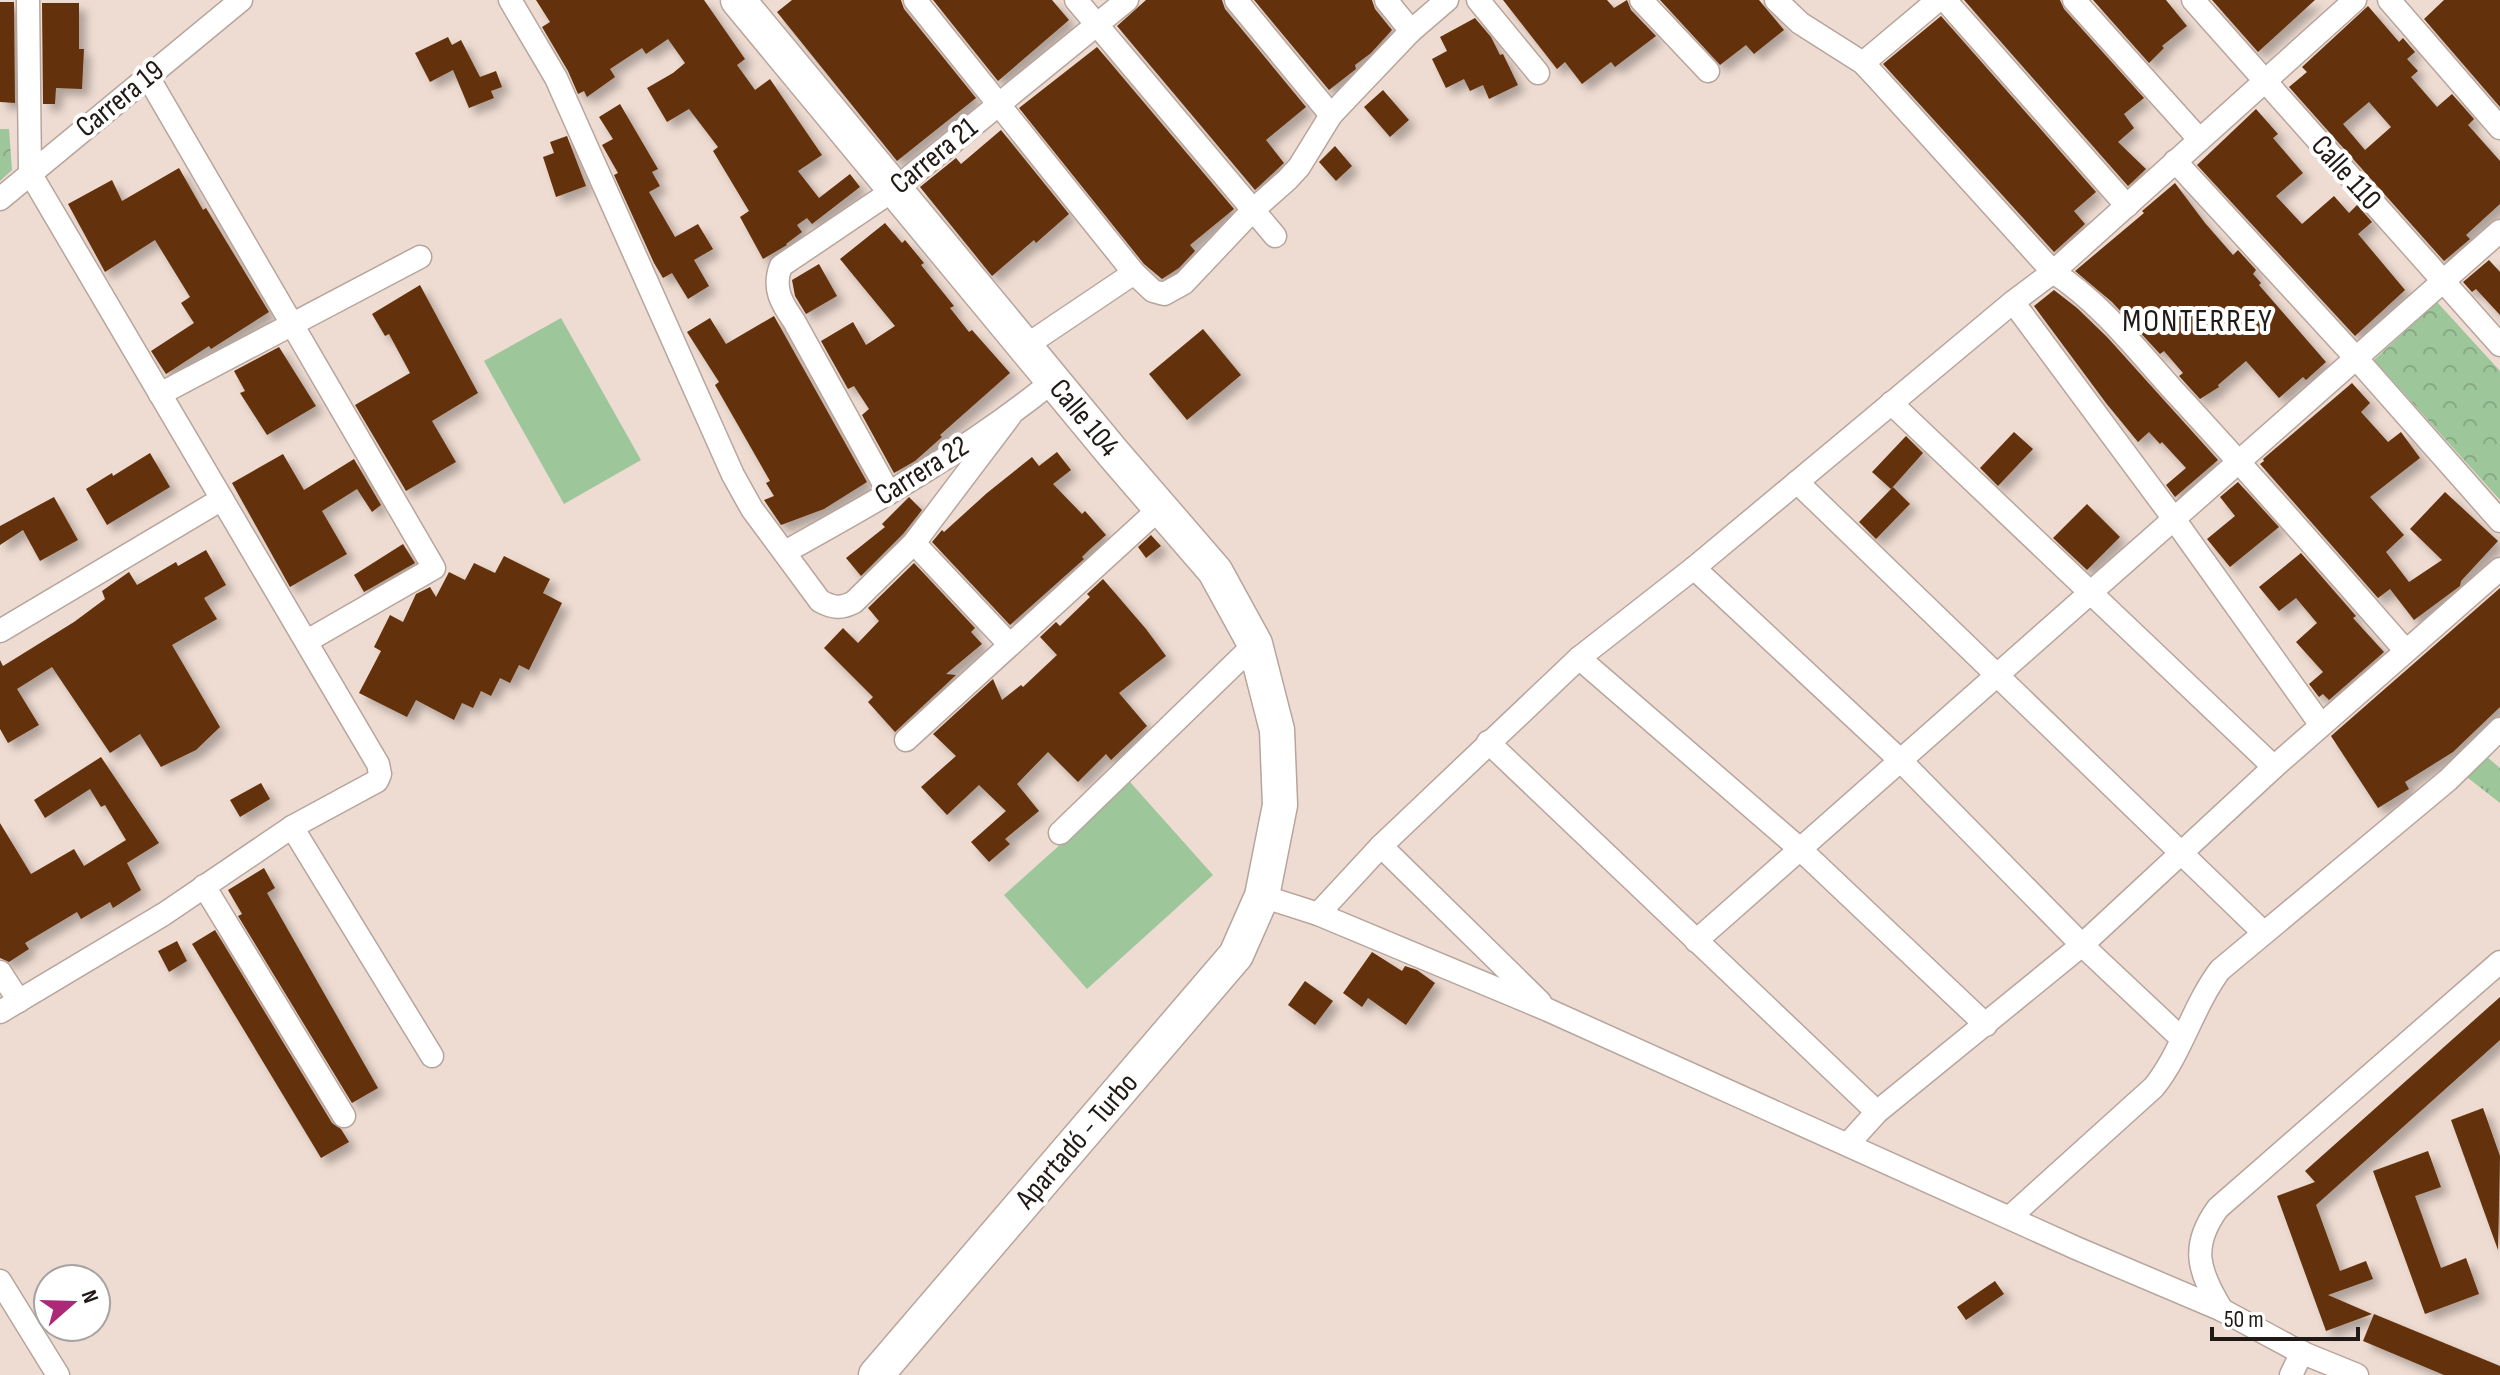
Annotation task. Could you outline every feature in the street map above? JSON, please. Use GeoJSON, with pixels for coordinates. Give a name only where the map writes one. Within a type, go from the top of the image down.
{"type":"FeatureCollection","features":[{"type":"Feature","properties":{"kind":"main road","name":"Calle 104"},"geometry":{"type":"LineString","coordinates":[[752,5],[895,189],[1024,347],[1215,571],[1255,644],[1277,730],[1280,805],[1262,896]]}},
{"type":"Feature","properties":{"kind":"main road","name":"Apartadó - Turbo"},"geometry":{"type":"LineString","coordinates":[[876,1375],[1236,955],[1262,896]]}},
{"type":"Feature","properties":{"kind":"street"},"geometry":{"type":"LineString","coordinates":[[0,972],[9,1007],[164,914],[292,827],[377,781],[380,774],[378,764],[307,641],[30,173],[28,0]]}},
{"type":"Feature","properties":{"kind":"street","name":"Carrera 19"},"geometry":{"type":"LineString","coordinates":[[0,199],[241,0]]}},
{"type":"Feature","properties":{"kind":"street"},"geometry":{"type":"LineString","coordinates":[[510,0],[556,78],[733,475],[752,509],[820,601],[832,607],[845,607],[854,602],[914,543],[1010,416]]}},
{"type":"Feature","properties":{"kind":"street"},"geometry":{"type":"LineString","coordinates":[[915,0],[1134,273],[1153,291],[1164,294],[1184,283],[1299,167],[1331,115],[1411,31],[1447,0]]}},
{"type":"Feature","properties":{"kind":"street"},"geometry":{"type":"LineString","coordinates":[[1076,0],[1275,236]]}},
{"type":"Feature","properties":{"kind":"street","name":"Carrera 21"},"geometry":{"type":"LineString","coordinates":[[889,493],[783,305],[777,276],[781,266],[895,189],[1127,0]]}},
{"type":"Feature","properties":{"kind":"street"},"geometry":{"type":"LineString","coordinates":[[1236,0],[1331,115]]}},
{"type":"Feature","properties":{"kind":"street"},"geometry":{"type":"LineString","coordinates":[[1386,0],[1411,31]]}},
{"type":"Feature","properties":{"kind":"street"},"geometry":{"type":"LineString","coordinates":[[1478,0],[1538,73]]}},
{"type":"Feature","properties":{"kind":"street"},"geometry":{"type":"LineString","coordinates":[[1641,0],[1708,71]]}},
{"type":"Feature","properties":{"kind":"street"},"geometry":{"type":"LineString","coordinates":[[1776,0],[1800,23],[1863,63],[2053,272],[2070,283],[2116,328],[2239,461],[2405,650]]}},
{"type":"Feature","properties":{"kind":"street"},"geometry":{"type":"LineString","coordinates":[[1863,63],[1938,0]]}},
{"type":"Feature","properties":{"kind":"street"},"geometry":{"type":"LineString","coordinates":[[1945,0],[2127,206]]}},
{"type":"Feature","properties":{"kind":"street"},"geometry":{"type":"LineString","coordinates":[[2074,0],[2199,139]]}},
{"type":"Feature","properties":{"kind":"street","name":"Calle 110"},"geometry":{"type":"LineString","coordinates":[[2193,0],[2500,345]]}},
{"type":"Feature","properties":{"kind":"street"},"geometry":{"type":"LineString","coordinates":[[1318,914],[1381,846],[1579,658],[1694,568],[2053,272],[2355,0]]}},
{"type":"Feature","properties":{"kind":"street"},"geometry":{"type":"LineString","coordinates":[[2389,0],[2500,128]]}},
{"type":"Feature","properties":{"kind":"street"},"geometry":{"type":"LineString","coordinates":[[148,77],[434,568],[307,641]]}},
{"type":"Feature","properties":{"kind":"street"},"geometry":{"type":"LineString","coordinates":[[2175,161],[2500,521]]}},
{"type":"Feature","properties":{"kind":"street"},"geometry":{"type":"LineString","coordinates":[[1696,941],[2500,231]]}},
{"type":"Feature","properties":{"kind":"street"},"geometry":{"type":"LineString","coordinates":[[160,394],[420,257]]}},
{"type":"Feature","properties":{"kind":"street"},"geometry":{"type":"LineString","coordinates":[[1024,347],[1134,273]]}},
{"type":"Feature","properties":{"kind":"street"},"geometry":{"type":"LineString","coordinates":[[2013,302],[2174,519],[2321,725]]}},
{"type":"Feature","properties":{"kind":"street","name":"Carrera 22"},"geometry":{"type":"LineString","coordinates":[[785,552],[889,493],[1010,416],[1053,381]]}},
{"type":"Feature","properties":{"kind":"street"},"geometry":{"type":"LineString","coordinates":[[1891,403],[2274,767]]}},
{"type":"Feature","properties":{"kind":"street"},"geometry":{"type":"LineString","coordinates":[[1797,482],[2263,932]]}},
{"type":"Feature","properties":{"kind":"street"},"geometry":{"type":"LineString","coordinates":[[0,631],[222,499]]}},
{"type":"Feature","properties":{"kind":"street"},"geometry":{"type":"LineString","coordinates":[[906,740],[1160,508]]}},
{"type":"Feature","properties":{"kind":"street"},"geometry":{"type":"LineString","coordinates":[[914,543],[1010,645]]}},
{"type":"Feature","properties":{"kind":"street"},"geometry":{"type":"LineString","coordinates":[[1694,568],[1900,760],[2082,945],[2182,1039]]}},
{"type":"Feature","properties":{"kind":"street"},"geometry":{"type":"LineString","coordinates":[[1848,1144],[1877,1112],[2082,945],[2274,767],[2500,569]]}},
{"type":"Feature","properties":{"kind":"street"},"geometry":{"type":"LineString","coordinates":[[1060,833],[1255,644]]}},
{"type":"Feature","properties":{"kind":"street"},"geometry":{"type":"LineString","coordinates":[[1579,658],[1800,849],[1986,1025]]}},
{"type":"Feature","properties":{"kind":"street"},"geometry":{"type":"LineString","coordinates":[[2010,1217],[2154,1087],[2168,1069],[2208,986],[2220,970],[2448,780],[2500,729]]}},
{"type":"Feature","properties":{"kind":"street"},"geometry":{"type":"LineString","coordinates":[[1488,742],[1877,1112]]}},
{"type":"Feature","properties":{"kind":"street"},"geometry":{"type":"LineString","coordinates":[[292,827],[432,1056]]}},
{"type":"Feature","properties":{"kind":"street"},"geometry":{"type":"LineString","coordinates":[[1381,846],[1548,1010]]}},
{"type":"Feature","properties":{"kind":"street"},"geometry":{"type":"LineString","coordinates":[[204,886],[344,1116]]}},
{"type":"Feature","properties":{"kind":"street"},"geometry":{"type":"LineString","coordinates":[[1262,896],[1318,914],[1548,1010],[2076,1248],[2222,1310],[2302,1352],[2357,1375]]}},
{"type":"Feature","properties":{"kind":"street"},"geometry":{"type":"LineString","coordinates":[[2222,1310],[2205,1281],[2200,1262],[2205,1225],[2218,1208],[2500,962]]}},
{"type":"Feature","properties":{"kind":"street"},"geometry":{"type":"LineString","coordinates":[[0,1281],[58,1375]]}},
{"type":"Feature","properties":{"kind":"street"},"geometry":{"type":"LineString","coordinates":[[2291,1375],[2302,1352]]}},
{"type":"Feature","properties":{"kind":"green space"},"geometry":{"type":"Polygon","coordinates":[[[0,129],[9,129],[12,170],[0,181],[0,129]]]}},
{"type":"Feature","properties":{"kind":"green space"},"geometry":{"type":"Polygon","coordinates":[[[2437,302],[2500,371],[2500,500],[2374,360],[2437,302]]]}},
{"type":"Feature","properties":{"kind":"green space"},"geometry":{"type":"Polygon","coordinates":[[[561,318],[641,460],[564,504],[484,361],[561,318]]]}},
{"type":"Feature","properties":{"kind":"green space"},"geometry":{"type":"Polygon","coordinates":[[[2483,749],[2500,768],[2500,803],[2463,774],[2483,749]]]}},
{"type":"Feature","properties":{"kind":"green space"},"geometry":{"type":"Polygon","coordinates":[[[1130,782],[1213,875],[1087,989],[1004,895],[1130,782]]]}},
{"type":"Feature","properties":{"kind":"building"},"geometry":{"type":"Polygon","coordinates":[[[536,0],[704,0],[745,59],[737,65],[755,90],[770,79],[822,155],[798,171],[819,198],[850,174],[860,187],[812,224],[807,218],[797,225],[802,232],[763,259],[740,217],[749,211],[713,151],[718,147],[689,109],[667,122],[647,88],[685,63],[668,39],[646,54],[642,48],[610,69],[615,77],[587,97],[584,91],[578,94],[542,27],[550,22],[536,0]]]}},
{"type":"Feature","properties":{"kind":"building"},"geometry":{"type":"Polygon","coordinates":[[[792,0],[901,0],[904,9],[976,98],[897,161],[777,12],[792,0]]]}},
{"type":"Feature","properties":{"kind":"building"},"geometry":{"type":"Polygon","coordinates":[[[933,0],[1052,0],[1069,20],[998,81],[933,0]]]}},
{"type":"Feature","properties":{"kind":"building"},"geometry":{"type":"Polygon","coordinates":[[[1146,0],[1222,0],[1225,9],[1306,107],[1266,140],[1284,163],[1255,190],[1117,26],[1146,0]]]}},
{"type":"Feature","properties":{"kind":"building"},"geometry":{"type":"Polygon","coordinates":[[[1254,0],[1372,0],[1375,9],[1392,30],[1355,65],[1356,69],[1329,90],[1254,0]]]}},
{"type":"Feature","properties":{"kind":"building"},"geometry":{"type":"Polygon","coordinates":[[[1503,0],[1607,0],[1614,8],[1627,0],[1631,10],[1656,36],[1615,67],[1611,62],[1582,84],[1565,62],[1557,69],[1503,0]]]}},
{"type":"Feature","properties":{"kind":"building"},"geometry":{"type":"Polygon","coordinates":[[[1660,0],[1759,0],[1784,30],[1754,54],[1746,45],[1720,65],[1660,0]]]}},
{"type":"Feature","properties":{"kind":"building"},"geometry":{"type":"Polygon","coordinates":[[[1964,0],[2060,0],[2064,9],[2144,98],[2124,114],[2134,128],[2118,142],[2146,169],[2128,186],[1964,0]]]}},
{"type":"Feature","properties":{"kind":"building"},"geometry":{"type":"Polygon","coordinates":[[[2093,0],[2166,0],[2187,26],[2162,46],[2164,48],[2149,63],[2093,0]]]}},
{"type":"Feature","properties":{"kind":"building"},"geometry":{"type":"Polygon","coordinates":[[[2212,0],[2315,0],[2258,52],[2212,0]]]}},
{"type":"Feature","properties":{"kind":"building"},"geometry":{"type":"Polygon","coordinates":[[[2444,0],[2500,0],[2500,107],[2424,19],[2444,0]]]}},
{"type":"Feature","properties":{"kind":"building"},"geometry":{"type":"Polygon","coordinates":[[[0,2],[14,2],[15,103],[0,102],[0,2]]]}},
{"type":"Feature","properties":{"kind":"building"},"geometry":{"type":"Polygon","coordinates":[[[42,3],[79,3],[79,49],[84,49],[82,89],[56,88],[55,104],[43,104],[42,3]]]}},
{"type":"Feature","properties":{"kind":"building"},"geometry":{"type":"Polygon","coordinates":[[[2368,6],[2399,42],[2403,38],[2415,52],[2407,59],[2418,71],[2411,77],[2437,107],[2452,94],[2474,119],[2468,125],[2500,161],[2500,204],[2466,235],[2470,239],[2444,261],[2289,87],[2307,72],[2302,67],[2368,6]],[[2369,102],[2343,124],[2365,150],[2391,127],[2369,102]]]}},
{"type":"Feature","properties":{"kind":"building"},"geometry":{"type":"Polygon","coordinates":[[[1941,16],[2096,192],[2074,211],[2085,224],[2054,252],[1883,64],[1941,16]]]}},
{"type":"Feature","properties":{"kind":"building"},"geometry":{"type":"Polygon","coordinates":[[[1475,18],[1491,37],[1500,55],[1503,54],[1518,85],[1489,99],[1483,85],[1470,91],[1464,79],[1446,88],[1432,59],[1447,51],[1440,37],[1475,18]]]}},
{"type":"Feature","properties":{"kind":"building"},"geometry":{"type":"Polygon","coordinates":[[[448,37],[452,45],[461,40],[480,77],[496,71],[502,87],[491,91],[494,98],[469,108],[453,70],[430,82],[415,53],[448,37]]]}},
{"type":"Feature","properties":{"kind":"building"},"geometry":{"type":"Polygon","coordinates":[[[1097,47],[1234,209],[1190,245],[1195,251],[1179,268],[1162,279],[1144,264],[1019,108],[1097,47]]]}},
{"type":"Feature","properties":{"kind":"building"},"geometry":{"type":"Polygon","coordinates":[[[1383,90],[1409,120],[1390,137],[1364,107],[1383,90]]]}},
{"type":"Feature","properties":{"kind":"building"},"geometry":{"type":"Polygon","coordinates":[[[620,104],[658,169],[652,172],[660,186],[649,192],[675,237],[698,224],[713,249],[694,260],[709,286],[688,299],[672,273],[663,278],[654,263],[614,175],[618,173],[602,145],[613,139],[599,117],[620,104]]]}},
{"type":"Feature","properties":{"kind":"building"},"geometry":{"type":"Polygon","coordinates":[[[2256,109],[2278,134],[2273,138],[2303,173],[2276,196],[2302,224],[2334,196],[2349,213],[2357,205],[2372,222],[2358,234],[2405,290],[2355,336],[2197,165],[2256,109]]]}},
{"type":"Feature","properties":{"kind":"building"},"geometry":{"type":"Polygon","coordinates":[[[1001,130],[1069,214],[992,276],[920,187],[956,158],[961,164],[1001,130]]]}},
{"type":"Feature","properties":{"kind":"building"},"geometry":{"type":"Polygon","coordinates":[[[567,136],[586,186],[556,197],[543,157],[554,153],[550,142],[567,136]]]}},
{"type":"Feature","properties":{"kind":"building"},"geometry":{"type":"Polygon","coordinates":[[[1335,146],[1352,166],[1336,181],[1319,162],[1335,146]]]}},
{"type":"Feature","properties":{"kind":"building"},"geometry":{"type":"Polygon","coordinates":[[[179,168],[269,312],[166,374],[151,351],[194,323],[181,303],[190,297],[155,240],[105,272],[68,204],[112,180],[122,201],[179,168]]]}},
{"type":"Feature","properties":{"kind":"building"},"geometry":{"type":"Polygon","coordinates":[[[2175,183],[2233,255],[2238,250],[2256,270],[2253,274],[2261,283],[2259,285],[2326,362],[2279,398],[2246,361],[2219,387],[2200,399],[2179,376],[2183,373],[2164,351],[2160,354],[2112,302],[2075,271],[2175,183]]]}},
{"type":"Feature","properties":{"kind":"building"},"geometry":{"type":"Polygon","coordinates":[[[885,223],[902,243],[905,240],[924,263],[921,265],[954,306],[950,308],[969,332],[972,330],[1010,373],[915,461],[894,473],[862,415],[869,409],[854,386],[848,389],[821,341],[853,322],[866,345],[895,326],[840,259],[885,223]]]}},
{"type":"Feature","properties":{"kind":"building"},"geometry":{"type":"Polygon","coordinates":[[[2489,260],[2500,272],[2500,315],[2476,289],[2472,292],[2463,282],[2489,260]]]}},
{"type":"Feature","properties":{"kind":"building"},"geometry":{"type":"Polygon","coordinates":[[[819,264],[837,296],[806,314],[795,296],[792,280],[819,264]]]}},
{"type":"Feature","properties":{"kind":"building"},"geometry":{"type":"Polygon","coordinates":[[[420,285],[478,393],[432,421],[456,462],[406,491],[355,405],[410,373],[389,334],[385,336],[372,314],[420,285]]]}},
{"type":"Feature","properties":{"kind":"building"},"geometry":{"type":"Polygon","coordinates":[[[2054,290],[2107,337],[2218,460],[2175,497],[2166,485],[2186,468],[2149,432],[2138,442],[2034,306],[2054,290]]]}},
{"type":"Feature","properties":{"kind":"building"},"geometry":{"type":"Polygon","coordinates":[[[774,316],[867,482],[824,509],[781,525],[764,500],[774,496],[766,483],[770,481],[715,385],[719,382],[687,332],[710,318],[726,344],[774,316]]]}},
{"type":"Feature","properties":{"kind":"building"},"geometry":{"type":"Polygon","coordinates":[[[1203,329],[1241,375],[1187,420],[1149,374],[1203,329]]]}},
{"type":"Feature","properties":{"kind":"building"},"geometry":{"type":"Polygon","coordinates":[[[279,347],[316,406],[267,435],[240,393],[245,391],[234,371],[279,347]]]}},
{"type":"Feature","properties":{"kind":"building"},"geometry":{"type":"Polygon","coordinates":[[[2352,383],[2370,403],[2361,412],[2388,442],[2401,432],[2420,458],[2370,497],[2404,535],[2386,552],[2409,582],[2442,560],[2410,529],[2445,492],[2498,541],[2461,581],[2460,586],[2414,620],[2390,589],[2378,598],[2260,464],[2352,383]]]}},
{"type":"Feature","properties":{"kind":"building"},"geometry":{"type":"Polygon","coordinates":[[[2014,432],[2033,449],[1998,486],[1980,468],[2014,432]]]}},
{"type":"Feature","properties":{"kind":"building"},"geometry":{"type":"Polygon","coordinates":[[[1906,436],[1923,453],[1891,489],[1872,472],[1906,436]]]}},
{"type":"Feature","properties":{"kind":"building"},"geometry":{"type":"Polygon","coordinates":[[[1057,452],[1071,470],[1053,484],[1082,514],[1085,511],[1106,535],[1082,557],[1084,559],[1010,625],[932,542],[942,530],[944,532],[1032,457],[1039,466],[1057,452]]]}},
{"type":"Feature","properties":{"kind":"building"},"geometry":{"type":"Polygon","coordinates":[[[150,453],[170,487],[107,525],[86,489],[150,453]]]}},
{"type":"Feature","properties":{"kind":"building"},"geometry":{"type":"Polygon","coordinates":[[[283,454],[304,490],[354,459],[381,505],[372,512],[357,489],[322,511],[347,554],[290,587],[232,483],[283,454]]]}},
{"type":"Feature","properties":{"kind":"building"},"geometry":{"type":"Polygon","coordinates":[[[2238,482],[2279,527],[2230,567],[2207,539],[2235,516],[2220,497],[2238,482]]]}},
{"type":"Feature","properties":{"kind":"building"},"geometry":{"type":"Polygon","coordinates":[[[1893,487],[1910,504],[1876,539],[1859,522],[1893,487]]]}},
{"type":"Feature","properties":{"kind":"building"},"geometry":{"type":"Polygon","coordinates":[[[54,497],[78,540],[40,561],[23,530],[0,545],[0,526],[54,497]]]}},
{"type":"Feature","properties":{"kind":"building"},"geometry":{"type":"Polygon","coordinates":[[[909,497],[922,510],[861,576],[846,558],[885,527],[882,524],[909,497]]]}},
{"type":"Feature","properties":{"kind":"building"},"geometry":{"type":"Polygon","coordinates":[[[2087,504],[2120,537],[2087,570],[2053,538],[2087,504]]]}},
{"type":"Feature","properties":{"kind":"building"},"geometry":{"type":"Polygon","coordinates":[[[1151,535],[1161,546],[1146,558],[1138,547],[1151,535]]]}},
{"type":"Feature","properties":{"kind":"building"},"geometry":{"type":"Polygon","coordinates":[[[403,544],[415,563],[364,592],[354,575],[403,544]]]}},
{"type":"Feature","properties":{"kind":"building"},"geometry":{"type":"Polygon","coordinates":[[[206,550],[226,585],[204,598],[217,619],[172,645],[220,727],[196,750],[161,767],[140,734],[110,753],[52,667],[17,689],[39,725],[8,743],[0,729],[0,660],[3,666],[74,622],[105,599],[102,591],[129,572],[137,585],[176,562],[178,566],[206,550]]]}},
{"type":"Feature","properties":{"kind":"building"},"geometry":{"type":"Polygon","coordinates":[[[2301,553],[2384,652],[2329,700],[2323,694],[2319,697],[2309,684],[2323,672],[2296,642],[2317,623],[2296,598],[2279,611],[2259,587],[2301,553]]]}},
{"type":"Feature","properties":{"kind":"building"},"geometry":{"type":"Polygon","coordinates":[[[504,556],[550,579],[543,593],[562,603],[529,670],[519,665],[510,683],[500,678],[491,696],[481,691],[473,708],[462,703],[454,720],[416,700],[407,717],[359,693],[381,651],[374,647],[390,615],[403,622],[416,594],[430,587],[436,597],[449,572],[465,580],[474,563],[495,573],[504,556]]]}},
{"type":"Feature","properties":{"kind":"building"},"geometry":{"type":"Polygon","coordinates":[[[914,563],[975,628],[971,632],[982,644],[946,674],[956,675],[895,732],[868,702],[873,697],[824,648],[843,628],[858,643],[879,621],[868,608],[914,563]]]}},
{"type":"Feature","properties":{"kind":"building"},"geometry":{"type":"Polygon","coordinates":[[[1103,579],[1166,656],[1119,693],[1147,726],[1111,760],[1106,754],[1078,782],[1048,752],[1017,784],[1039,811],[1005,839],[1010,844],[989,862],[971,842],[1006,811],[979,785],[947,815],[921,787],[956,756],[933,734],[993,679],[1002,700],[1021,685],[1023,687],[1057,655],[1040,637],[1056,622],[1060,626],[1090,597],[1087,594],[1103,579]]]}},
{"type":"Feature","properties":{"kind":"building"},"geometry":{"type":"Polygon","coordinates":[[[2500,588],[2500,707],[2453,752],[2405,782],[2409,789],[2378,808],[2331,736],[2500,588]]]}},
{"type":"Feature","properties":{"kind":"building"},"geometry":{"type":"Polygon","coordinates":[[[101,757],[159,843],[127,863],[141,890],[113,908],[110,902],[81,919],[77,912],[25,943],[29,949],[9,962],[0,958],[0,823],[31,874],[74,849],[84,866],[126,840],[105,805],[101,807],[90,789],[45,818],[34,800],[101,757]]]}},
{"type":"Feature","properties":{"kind":"building"},"geometry":{"type":"Polygon","coordinates":[[[261,783],[270,799],[240,817],[230,800],[261,783]]]}},
{"type":"Feature","properties":{"kind":"building"},"geometry":{"type":"Polygon","coordinates":[[[264,868],[275,888],[267,893],[378,1088],[352,1103],[238,916],[242,914],[228,890],[264,868]]]}},
{"type":"Feature","properties":{"kind":"building"},"geometry":{"type":"Polygon","coordinates":[[[215,930],[332,1123],[341,1129],[349,1142],[321,1158],[192,944],[215,930]]]}},
{"type":"Feature","properties":{"kind":"building"},"geometry":{"type":"Polygon","coordinates":[[[177,941],[187,961],[169,972],[158,951],[177,941]]]}},
{"type":"Feature","properties":{"kind":"building"},"geometry":{"type":"Polygon","coordinates":[[[1372,952],[1402,971],[1405,966],[1417,970],[1435,983],[1406,1025],[1368,998],[1362,1007],[1343,993],[1372,952]]]}},
{"type":"Feature","properties":{"kind":"building"},"geometry":{"type":"Polygon","coordinates":[[[1305,981],[1333,1001],[1315,1025],[1288,1005],[1305,981]]]}},
{"type":"Feature","properties":{"kind":"building"},"geometry":{"type":"Polygon","coordinates":[[[2500,997],[2500,1040],[2316,1205],[2340,1271],[2366,1261],[2373,1279],[2328,1295],[2372,1314],[2326,1331],[2277,1196],[2315,1182],[2305,1171],[2500,997]]]}},
{"type":"Feature","properties":{"kind":"building"},"geometry":{"type":"Polygon","coordinates":[[[2483,1108],[2500,1156],[2498,1250],[2451,1120],[2483,1108]]]}},
{"type":"Feature","properties":{"kind":"building"},"geometry":{"type":"Polygon","coordinates":[[[2428,1151],[2441,1187],[2415,1196],[2441,1268],[2466,1258],[2479,1294],[2425,1314],[2373,1171],[2428,1151]]]}},
{"type":"Feature","properties":{"kind":"building"},"geometry":{"type":"Polygon","coordinates":[[[1995,1281],[2004,1294],[1966,1320],[1957,1307],[1995,1281]]]}},
{"type":"Feature","properties":{"kind":"building"},"geometry":{"type":"Polygon","coordinates":[[[2374,1314],[2500,1366],[2500,1375],[2444,1375],[2363,1341],[2374,1314]]]}},
{"type":"Feature","properties":{"kind":"district","name":"MONTERREY"},"geometry":{"type":"Point","coordinates":[2198,321]}}]}
